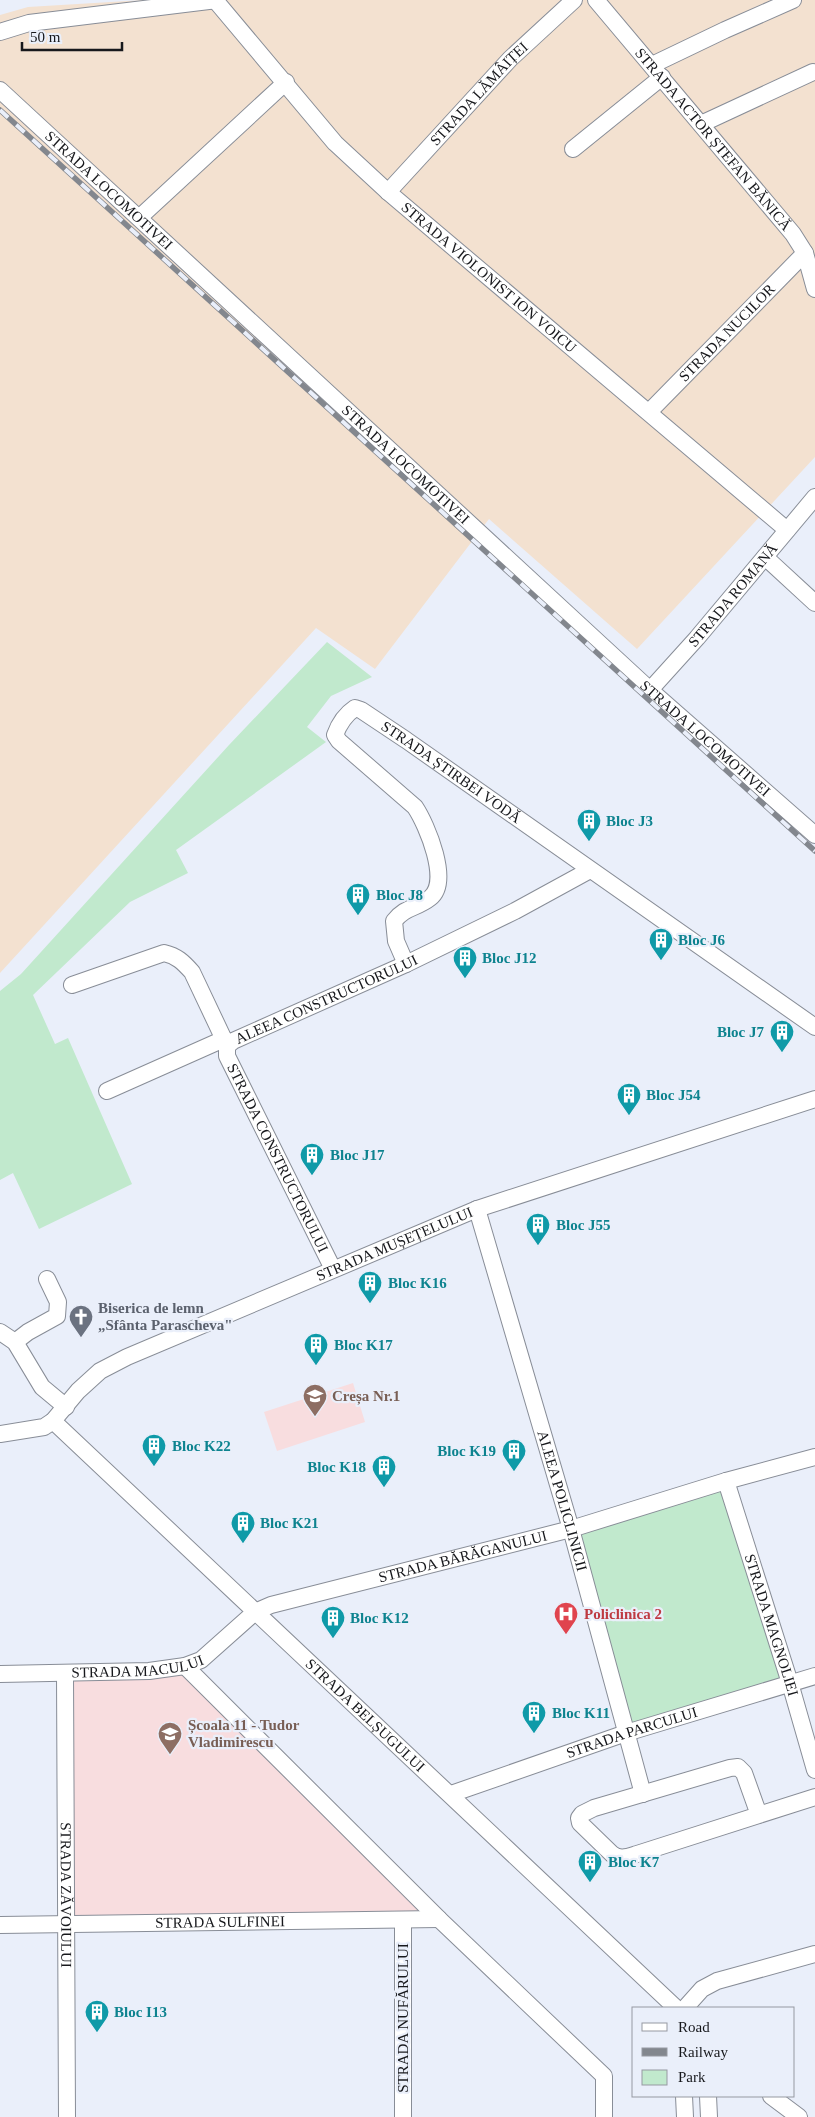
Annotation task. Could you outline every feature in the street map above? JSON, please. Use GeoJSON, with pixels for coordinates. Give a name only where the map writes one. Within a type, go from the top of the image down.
{"type":"FeatureCollection","features":[{"type":"Feature","properties":{"kind":"street","name":"STRADA VIOLONIST ION VOICU"},"geometry":{"type":"LineString","coordinates":[[216,0],[335,143],[388,192],[787,530]]}},
{"type":"Feature","properties":{"kind":"street"},"geometry":{"type":"LineString","coordinates":[[0,32],[29,23],[216,0]]}},
{"type":"Feature","properties":{"kind":"street","name":"STRADA LĂMÂIȚEI"},"geometry":{"type":"LineString","coordinates":[[388,192],[510,59],[574,0]]}},
{"type":"Feature","properties":{"kind":"street","name":"STRADA ACTOR ȘTEFAN BĂNICĂ"},"geometry":{"type":"LineString","coordinates":[[596,0],[793,234],[805,253],[815,288]]}},
{"type":"Feature","properties":{"kind":"street"},"geometry":{"type":"LineString","coordinates":[[573,149],[657,71],[725,30],[793,0]]}},
{"type":"Feature","properties":{"kind":"street"},"geometry":{"type":"LineString","coordinates":[[701,124],[813,72]]}},
{"type":"Feature","properties":{"kind":"street"},"geometry":{"type":"LineString","coordinates":[[140,217],[286,82]]}},
{"type":"Feature","properties":{"kind":"street","name":"STRADA LOCOMOTIVEI"},"geometry":{"type":"LineString","coordinates":[[0,90],[140,217],[650,690],[815,835]]}},
{"type":"Feature","properties":{"kind":"street","name":"STRADA NUCILOR"},"geometry":{"type":"LineString","coordinates":[[649,412],[805,253]]}},
{"type":"Feature","properties":{"kind":"street","name":"STRADA ROMANĂ"},"geometry":{"type":"LineString","coordinates":[[650,690],[815,497]]}},
{"type":"Feature","properties":{"kind":"street"},"geometry":{"type":"LineString","coordinates":[[765,557],[815,603]]}},
{"type":"Feature","properties":{"kind":"street","name":"STRADA ȘTIRBEI VODĂ"},"geometry":{"type":"LineString","coordinates":[[406,964],[396,941],[394,922],[401,912],[430,898],[438,889],[439,872],[422,817],[416,807],[339,741],[336,735],[338,727],[349,712],[355,708],[406,740],[815,1027]]}},
{"type":"Feature","properties":{"kind":"street","name":"ALEEA CONSTRUCTORULUI"},"geometry":{"type":"LineString","coordinates":[[72,985],[164,953],[175,956],[192,972],[226,1042],[233,1041],[406,964],[515,911],[590,870]]}},
{"type":"Feature","properties":{"kind":"street"},"geometry":{"type":"LineString","coordinates":[[106,1091],[226,1042]]}},
{"type":"Feature","properties":{"kind":"street","name":"STRADA CONSTRUCTORULUI"},"geometry":{"type":"LineString","coordinates":[[226,1042],[226,1056],[333,1269]]}},
{"type":"Feature","properties":{"kind":"street","name":"STRADA MUȘEȚELULUI"},"geometry":{"type":"LineString","coordinates":[[0,1434],[44,1427],[53,1421],[78,1391],[100,1371],[127,1358],[477,1209],[815,1099]]}},
{"type":"Feature","properties":{"kind":"street","name":"ALEEA POLICLINICII"},"geometry":{"type":"LineString","coordinates":[[477,1209],[571,1529],[643,1794]]}},
{"type":"Feature","properties":{"kind":"street"},"geometry":{"type":"LineString","coordinates":[[15,1342],[28,1332],[57,1316],[58,1302],[47,1279]]}},
{"type":"Feature","properties":{"kind":"street"},"geometry":{"type":"LineString","coordinates":[[0,1332],[15,1342],[42,1387],[66,1407]]}},
{"type":"Feature","properties":{"kind":"street","name":"STRADA BELȘUGULUI"},"geometry":{"type":"LineString","coordinates":[[53,1421],[675,2007]]}},
{"type":"Feature","properties":{"kind":"street","name":"STRADA BĂRĂGANULUI"},"geometry":{"type":"LineString","coordinates":[[255,1612],[271,1605],[571,1529],[815,1457]]}},
{"type":"Feature","properties":{"kind":"street","name":"STRADA MAGNOLIEI"},"geometry":{"type":"LineString","coordinates":[[726,1482],[790,1683],[815,1770]]}},
{"type":"Feature","properties":{"kind":"street","name":"STRADA MACULUI"},"geometry":{"type":"LineString","coordinates":[[0,1674],[149,1671],[185,1666],[201,1660],[255,1612]]}},
{"type":"Feature","properties":{"kind":"street"},"geometry":{"type":"LineString","coordinates":[[185,1666],[439,1919],[604,2076],[604,2117]]}},
{"type":"Feature","properties":{"kind":"street","name":"STRADA ZĂVOIULUI"},"geometry":{"type":"LineString","coordinates":[[65,1674],[67,2117]]}},
{"type":"Feature","properties":{"kind":"street","name":"STRADA PARCULUI"},"geometry":{"type":"LineString","coordinates":[[451,1794],[626,1733],[815,1676]]}},
{"type":"Feature","properties":{"kind":"street"},"geometry":{"type":"LineString","coordinates":[[759,1815],[744,1773],[738,1768],[730,1768],[582,1814],[579,1818],[580,1823],[612,1854],[622,1858],[759,1815],[815,1797]]}},
{"type":"Feature","properties":{"kind":"street","name":"STRADA SULFINEI"},"geometry":{"type":"LineString","coordinates":[[0,1925],[439,1919]]}},
{"type":"Feature","properties":{"kind":"street","name":"STRADA NUFĂRULUI"},"geometry":{"type":"LineString","coordinates":[[402,2117],[403,1920]]}},
{"type":"Feature","properties":{"kind":"street"},"geometry":{"type":"LineString","coordinates":[[686,2007],[702,1989],[717,1981],[815,1954]]}},
{"type":"Feature","properties":{"kind":"street"},"geometry":{"type":"LineString","coordinates":[[684,2097],[685,2117]]}},
{"type":"Feature","properties":{"kind":"street"},"geometry":{"type":"LineString","coordinates":[[708,2097],[709,2117]]}},
{"type":"Feature","properties":{"kind":"street"},"geometry":{"type":"LineString","coordinates":[[772,2097],[800,2117]]}},
{"type":"Feature","properties":{"kind":"shaded area"},"geometry":{"type":"Polygon","coordinates":[[[144,0],[815,0],[815,457],[637,649],[489,519],[375,669],[316,628],[0,973],[0,15],[28,7],[144,0]]]}},
{"type":"Feature","properties":{"kind":"shaded area","name":"Creșa Nr.1"},"geometry":{"type":"Polygon","coordinates":[[[353,1383],[365,1422],[277,1451],[264,1412],[353,1383]]]}},
{"type":"Feature","properties":{"kind":"shaded area","name":"Școala 11 - Tudor Vladimirescu"},"geometry":{"type":"Polygon","coordinates":[[[185,1666],[439,1919],[67,1925],[65,1674],[185,1666]]]}},
{"type":"Feature","properties":{"kind":"green space"},"geometry":{"type":"Polygon","coordinates":[[[327,642],[372,677],[331,696],[307,727],[326,742],[176,850],[188,873],[130,902],[33,995],[55,1044],[68,1038],[132,1184],[39,1229],[13,1173],[0,1180],[0,991],[21,974],[229,745],[327,642]]]}},
{"type":"Feature","properties":{"kind":"green space"},"geometry":{"type":"Polygon","coordinates":[[[726,1481],[790,1683],[626,1733],[571,1529],[726,1481]]]}},
{"type":"Feature","properties":{"kind":"railway"},"geometry":{"type":"LineString","coordinates":[[0,110],[815,851]]}},
{"type":"Feature","properties":{"kind":"place","name":"Bloc J3"},"geometry":{"type":"Point","coordinates":[589,842]}},
{"type":"Feature","properties":{"kind":"place","name":"Bloc J8"},"geometry":{"type":"Point","coordinates":[358,916]}},
{"type":"Feature","properties":{"kind":"place","name":"Bloc J6"},"geometry":{"type":"Point","coordinates":[661,961]}},
{"type":"Feature","properties":{"kind":"place","name":"Bloc J12"},"geometry":{"type":"Point","coordinates":[465,979]}},
{"type":"Feature","properties":{"kind":"place","name":"Bloc J7"},"geometry":{"type":"Point","coordinates":[782,1053]}},
{"type":"Feature","properties":{"kind":"place","name":"Bloc J54"},"geometry":{"type":"Point","coordinates":[629,1116]}},
{"type":"Feature","properties":{"kind":"place","name":"Bloc J17"},"geometry":{"type":"Point","coordinates":[312,1176]}},
{"type":"Feature","properties":{"kind":"place","name":"Bloc J55"},"geometry":{"type":"Point","coordinates":[538,1246]}},
{"type":"Feature","properties":{"kind":"place","name":"Bloc K16"},"geometry":{"type":"Point","coordinates":[370,1304]}},
{"type":"Feature","properties":{"kind":"place","name":"Biserica de lemn „Sfânta Parascheva\""},"geometry":{"type":"Point","coordinates":[81,1338]}},
{"type":"Feature","properties":{"kind":"place","name":"Bloc K17"},"geometry":{"type":"Point","coordinates":[316,1366]}},
{"type":"Feature","properties":{"kind":"place","name":"Creșa Nr.1"},"geometry":{"type":"Point","coordinates":[315,1417]}},
{"type":"Feature","properties":{"kind":"place","name":"Bloc K22"},"geometry":{"type":"Point","coordinates":[154,1467]}},
{"type":"Feature","properties":{"kind":"place","name":"Bloc K19"},"geometry":{"type":"Point","coordinates":[514,1472]}},
{"type":"Feature","properties":{"kind":"place","name":"Bloc K18"},"geometry":{"type":"Point","coordinates":[384,1488]}},
{"type":"Feature","properties":{"kind":"place","name":"Bloc K21"},"geometry":{"type":"Point","coordinates":[243,1544]}},
{"type":"Feature","properties":{"kind":"place","name":"Policlinica 2"},"geometry":{"type":"Point","coordinates":[566,1635]}},
{"type":"Feature","properties":{"kind":"place","name":"Bloc K12"},"geometry":{"type":"Point","coordinates":[333,1639]}},
{"type":"Feature","properties":{"kind":"place","name":"Bloc K11"},"geometry":{"type":"Point","coordinates":[534,1734]}},
{"type":"Feature","properties":{"kind":"place","name":"Școala 11 - Tudor Vladimirescu"},"geometry":{"type":"Point","coordinates":[170,1755]}},
{"type":"Feature","properties":{"kind":"place","name":"Bloc K7"},"geometry":{"type":"Point","coordinates":[590,1883]}},
{"type":"Feature","properties":{"kind":"place","name":"Bloc I13"},"geometry":{"type":"Point","coordinates":[97,2033]}}]}
